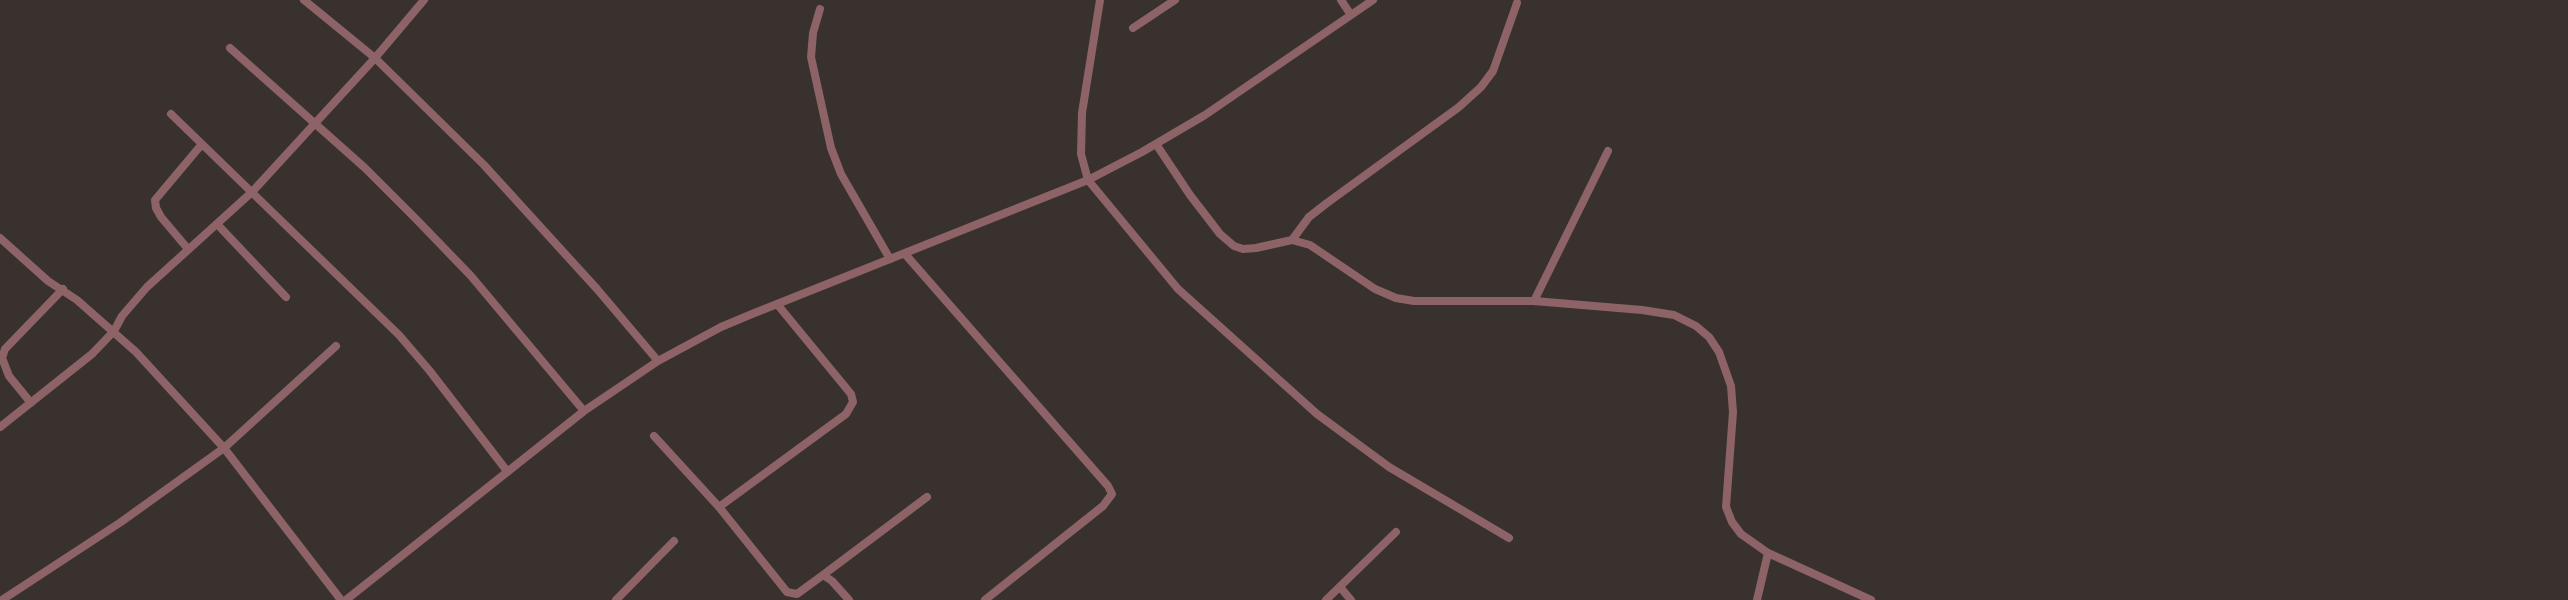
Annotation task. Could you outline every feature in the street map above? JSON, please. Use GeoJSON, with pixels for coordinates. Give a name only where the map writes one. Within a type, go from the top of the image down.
{"type":"FeatureCollection","features":[{"type":"Feature","properties":{"kind":"street"},"geometry":{"type":"LineString","coordinates":[[304,0],[375,58],[484,165],[597,289],[658,361]]}},
{"type":"Feature","properties":{"kind":"street"},"geometry":{"type":"LineString","coordinates":[[0,427],[86,359],[114,331],[122,316],[147,287],[252,192],[316,124],[424,0]]}},
{"type":"Feature","properties":{"kind":"street"},"geometry":{"type":"LineString","coordinates":[[1100,0],[1082,114],[1081,154],[1088,180],[1178,289],[1317,414],[1389,467],[1509,538]]}},
{"type":"Feature","properties":{"kind":"street"},"geometry":{"type":"LineString","coordinates":[[1133,28],[1175,0]]}},
{"type":"Feature","properties":{"kind":"street"},"geometry":{"type":"LineString","coordinates":[[1341,0],[1351,15]]}},
{"type":"Feature","properties":{"kind":"street"},"geometry":{"type":"LineString","coordinates":[[346,600],[437,530],[507,471],[584,411],[658,361],[721,327],[1088,180],[1156,144],[1205,115],[1373,0]]}},
{"type":"Feature","properties":{"kind":"street"},"geometry":{"type":"LineString","coordinates":[[1292,240],[1309,217],[1327,202],[1459,107],[1480,87],[1492,71],[1517,3]]}},
{"type":"Feature","properties":{"kind":"street"},"geometry":{"type":"LineString","coordinates":[[820,9],[813,33],[811,57],[831,148],[847,186],[890,259]]}},
{"type":"Feature","properties":{"kind":"street"},"geometry":{"type":"LineString","coordinates":[[230,48],[365,168],[471,276],[584,411]]}},
{"type":"Feature","properties":{"kind":"street"},"geometry":{"type":"LineString","coordinates":[[171,114],[399,335],[429,370],[507,471]]}},
{"type":"Feature","properties":{"kind":"street"},"geometry":{"type":"LineString","coordinates":[[188,249],[161,217],[156,208],[156,200],[202,144]]}},
{"type":"Feature","properties":{"kind":"street"},"geometry":{"type":"LineString","coordinates":[[1156,144],[1190,194],[1220,234],[1234,246],[1244,249],[1256,248],[1292,240],[1310,245],[1375,289],[1396,298],[1414,301],[1534,301],[1674,315],[1696,326],[1709,337],[1726,367],[1731,386],[1733,412],[1726,507],[1732,522],[1741,534],[1768,553],[1871,600]]}},
{"type":"Feature","properties":{"kind":"street"},"geometry":{"type":"LineString","coordinates":[[1534,301],[1608,151]]}},
{"type":"Feature","properties":{"kind":"street"},"geometry":{"type":"LineString","coordinates":[[217,224],[286,297]]}},
{"type":"Feature","properties":{"kind":"street"},"geometry":{"type":"LineString","coordinates":[[0,238],[48,281],[63,289],[114,331],[224,448],[341,600]]}},
{"type":"Feature","properties":{"kind":"street"},"geometry":{"type":"LineString","coordinates":[[905,254],[1103,480],[1112,494],[1103,506],[985,600]]}},
{"type":"Feature","properties":{"kind":"street"},"geometry":{"type":"LineString","coordinates":[[31,402],[9,376],[2,358],[5,349],[63,289]]}},
{"type":"Feature","properties":{"kind":"street"},"geometry":{"type":"LineString","coordinates":[[719,507],[846,414],[853,402],[851,394],[777,304]]}},
{"type":"Feature","properties":{"kind":"street"},"geometry":{"type":"LineString","coordinates":[[2,600],[121,522],[224,448],[336,346]]}},
{"type":"Feature","properties":{"kind":"street"},"geometry":{"type":"LineString","coordinates":[[654,436],[719,507],[787,592],[797,594],[927,496]]}},
{"type":"Feature","properties":{"kind":"street"},"geometry":{"type":"LineString","coordinates":[[1326,600],[1396,532]]}},
{"type":"Feature","properties":{"kind":"street"},"geometry":{"type":"LineString","coordinates":[[616,600],[674,541]]}},
{"type":"Feature","properties":{"kind":"street"},"geometry":{"type":"LineString","coordinates":[[1757,600],[1768,553]]}},
{"type":"Feature","properties":{"kind":"street"},"geometry":{"type":"LineString","coordinates":[[822,575],[832,581],[849,600]]}},
{"type":"Feature","properties":{"kind":"street"},"geometry":{"type":"LineString","coordinates":[[1340,587],[1351,600]]}}]}
